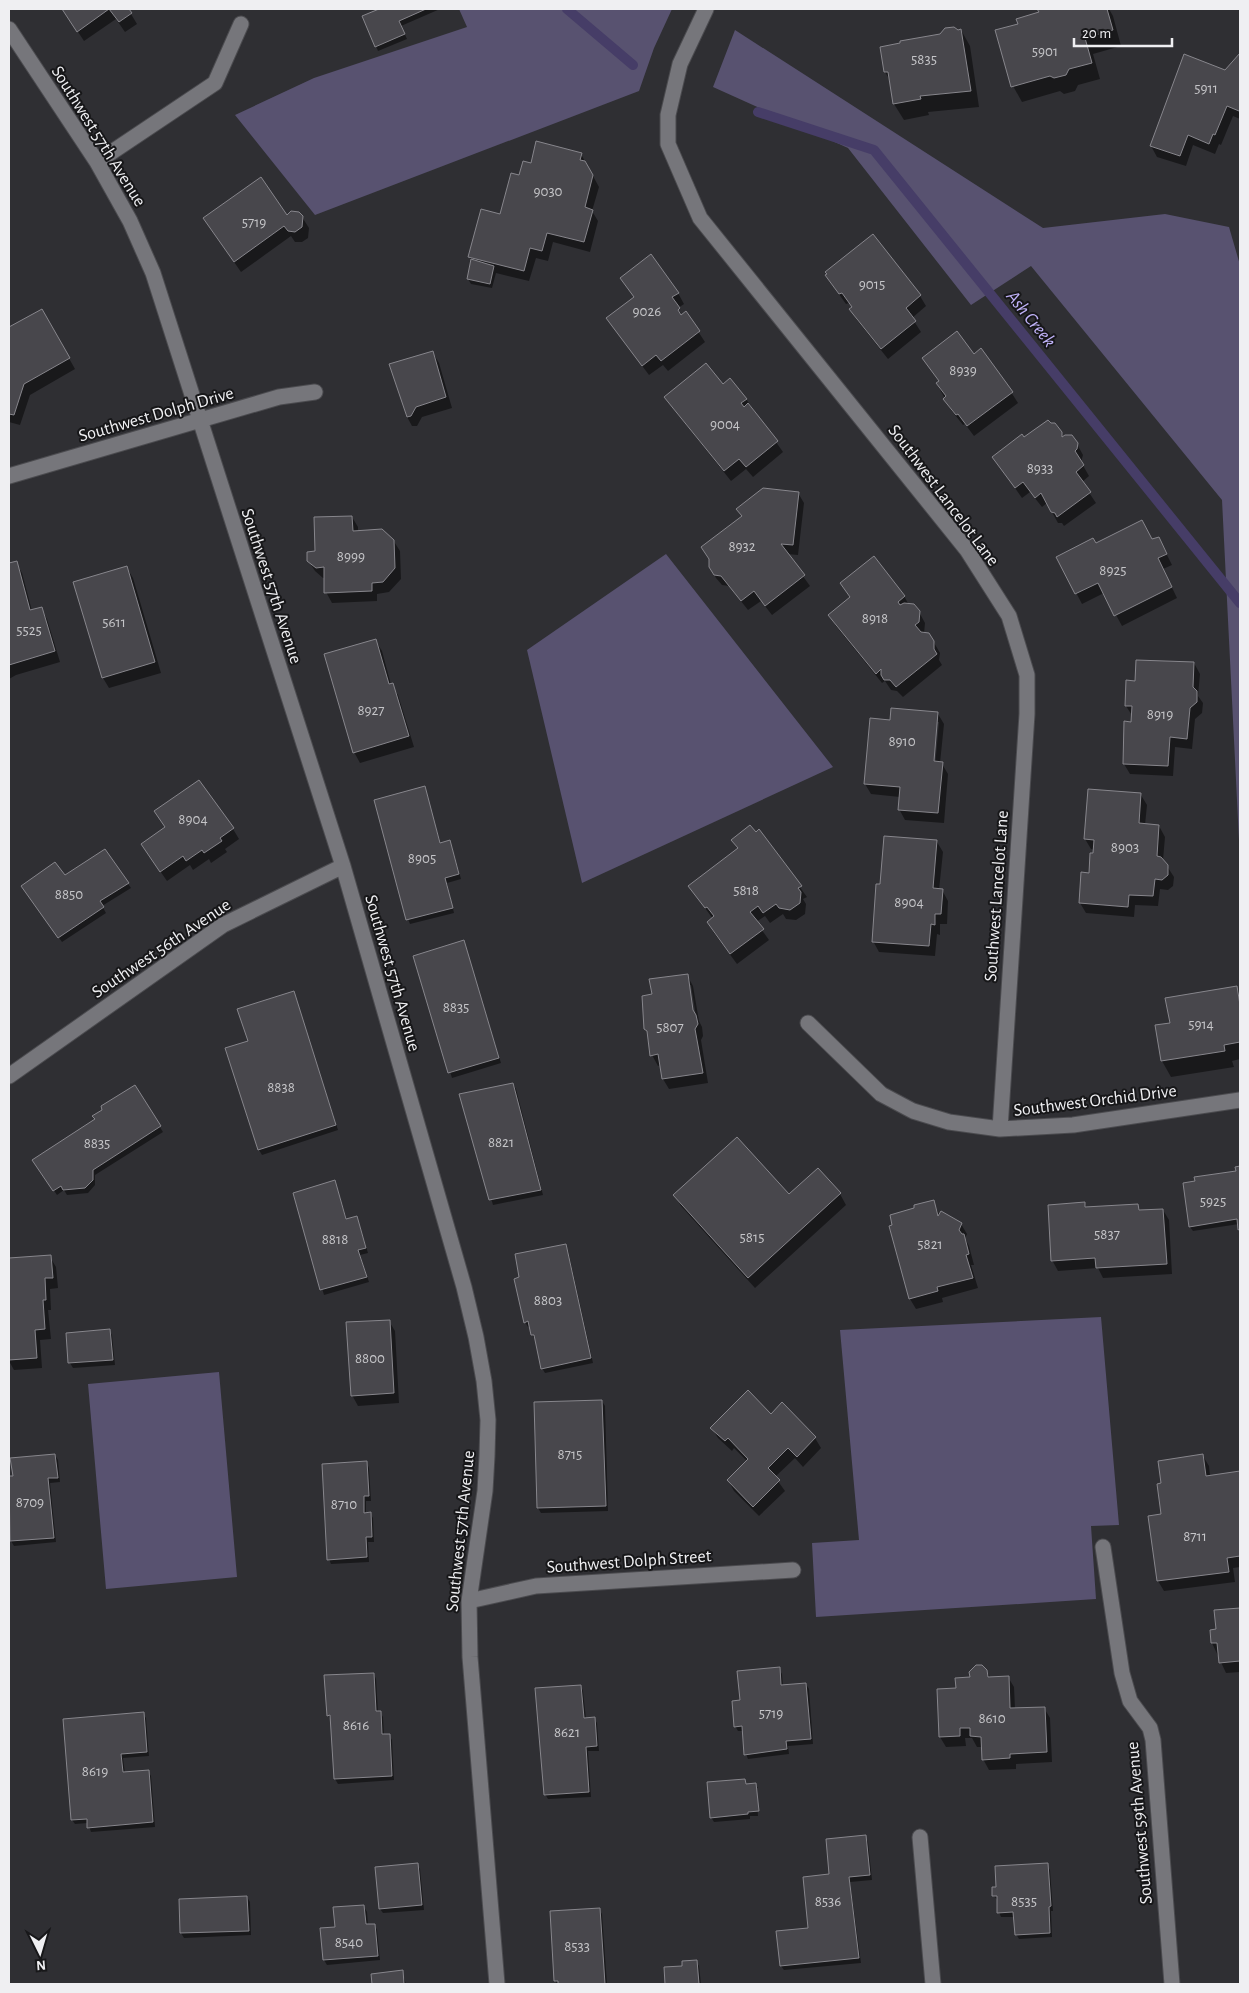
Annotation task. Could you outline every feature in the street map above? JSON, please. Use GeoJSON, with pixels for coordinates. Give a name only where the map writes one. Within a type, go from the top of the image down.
{"type":"FeatureCollection","features":[{"type":"Feature","properties":{"kind":"street","name":"Southwest Lancelot Lane"},"geometry":{"type":"LineString","coordinates":[[706,9],[680,64],[668,115],[668,144],[700,218],[967,550],[1008,616],[1027,675],[1027,714],[1000,1129]]}},
{"type":"Feature","properties":{"kind":"street"},"geometry":{"type":"LineString","coordinates":[[97,162],[215,83],[241,24]]}},
{"type":"Feature","properties":{"kind":"street","name":"Southwest 57th Avenue"},"geometry":{"type":"LineString","coordinates":[[9,29],[97,162],[130,221],[153,273],[343,866],[464,1286],[484,1381],[488,1420],[485,1491],[469,1601],[470,1657],[497,1984]]}},
{"type":"Feature","properties":{"kind":"street","name":"Southwest Dolph Drive"},"geometry":{"type":"LineString","coordinates":[[9,476],[279,397],[315,392]]}},
{"type":"Feature","properties":{"kind":"street","name":"Southwest 56th Avenue"},"geometry":{"type":"LineString","coordinates":[[9,1076],[223,925],[343,866]]}},
{"type":"Feature","properties":{"kind":"street","name":"Southwest Orchid Drive"},"geometry":{"type":"LineString","coordinates":[[808,1024],[881,1094],[913,1111],[940,1119],[1000,1129],[1073,1125],[1240,1100]]}},
{"type":"Feature","properties":{"kind":"street","name":"Southwest 59th Avenue"},"geometry":{"type":"LineString","coordinates":[[1103,1547],[1122,1673],[1130,1701],[1150,1728],[1153,1740],[1172,1984]]}},
{"type":"Feature","properties":{"kind":"street","name":"Southwest Dolph Street"},"geometry":{"type":"LineString","coordinates":[[469,1601],[536,1586],[793,1570]]}},
{"type":"Feature","properties":{"kind":"street"},"geometry":{"type":"LineString","coordinates":[[920,1837],[933,1984]]}},
{"type":"Feature","properties":{"kind":"shaded area"},"geometry":{"type":"Polygon","coordinates":[[[459,9],[672,9],[654,48],[639,91],[315,215],[235,115],[314,78],[467,27],[459,9]]]}},
{"type":"Feature","properties":{"kind":"shaded area"},"geometry":{"type":"Polygon","coordinates":[[[735,30],[1043,228],[1165,214],[1229,227],[1240,265],[1240,860],[1222,500],[1031,266],[971,305],[848,148],[713,87],[735,30]]]}},
{"type":"Feature","properties":{"kind":"shaded area"},"geometry":{"type":"Polygon","coordinates":[[[666,554],[833,767],[582,883],[527,650],[666,554]]]}},
{"type":"Feature","properties":{"kind":"shaded area"},"geometry":{"type":"Polygon","coordinates":[[[1101,1317],[1119,1525],[1091,1526],[1096,1599],[816,1617],[812,1543],[859,1540],[840,1330],[1101,1317]]]}},
{"type":"Feature","properties":{"kind":"shaded area"},"geometry":{"type":"Polygon","coordinates":[[[219,1372],[237,1577],[106,1589],[88,1384],[219,1372]]]}},
{"type":"Feature","properties":{"kind":"building"},"geometry":{"type":"Polygon","coordinates":[[[62,9],[109,9],[77,32],[62,9]]]}},
{"type":"Feature","properties":{"kind":"building"},"geometry":{"type":"Polygon","coordinates":[[[109,9],[129,9],[132,13],[119,22],[109,9]]]}},
{"type":"Feature","properties":{"kind":"building"},"geometry":{"type":"Polygon","coordinates":[[[379,9],[426,9],[399,21],[405,34],[375,47],[362,16],[379,9]]]}},
{"type":"Feature","properties":{"kind":"building"},"geometry":{"type":"Polygon","coordinates":[[[1037,9],[1107,9],[1113,30],[1085,38],[1092,63],[1069,69],[1066,75],[1054,78],[1050,76],[1011,87],[995,30],[1018,24],[1016,19],[1039,12],[1037,9]]]}},
{"type":"Feature","properties":{"kind":"building"},"geometry":{"type":"Polygon","coordinates":[[[954,27],[958,30],[961,29],[971,91],[920,96],[921,99],[893,104],[888,72],[884,72],[880,47],[900,43],[900,41],[940,34],[945,28],[954,27]]]}},
{"type":"Feature","properties":{"kind":"building"},"geometry":{"type":"Polygon","coordinates":[[[1240,53],[1240,110],[1227,106],[1215,135],[1213,134],[1209,144],[1188,135],[1180,156],[1150,146],[1184,54],[1225,70],[1240,53]]]}},
{"type":"Feature","properties":{"kind":"building"},"geometry":{"type":"Polygon","coordinates":[[[536,141],[582,153],[580,160],[585,161],[593,175],[585,207],[593,210],[584,242],[547,233],[542,251],[530,248],[524,271],[468,257],[481,209],[500,214],[511,173],[519,175],[523,161],[531,163],[536,141]]]}},
{"type":"Feature","properties":{"kind":"building"},"geometry":{"type":"Polygon","coordinates":[[[261,177],[287,215],[291,211],[299,212],[303,216],[302,227],[295,232],[288,231],[284,226],[234,262],[203,218],[261,177]]]}},
{"type":"Feature","properties":{"kind":"building"},"geometry":{"type":"Polygon","coordinates":[[[873,234],[921,295],[906,308],[916,321],[881,349],[849,309],[852,307],[842,293],[839,294],[825,275],[827,274],[825,272],[873,234]]]}},
{"type":"Feature","properties":{"kind":"building"},"geometry":{"type":"Polygon","coordinates":[[[651,254],[679,293],[672,297],[680,308],[678,310],[681,315],[686,311],[700,331],[661,361],[656,355],[642,366],[606,318],[634,297],[620,278],[651,254]]]}},
{"type":"Feature","properties":{"kind":"building"},"geometry":{"type":"Polygon","coordinates":[[[471,259],[494,266],[490,284],[467,279],[471,259]]]}},
{"type":"Feature","properties":{"kind":"building"},"geometry":{"type":"Polygon","coordinates":[[[42,309],[70,358],[24,384],[14,415],[9,414],[9,327],[42,309]]]}},
{"type":"Feature","properties":{"kind":"building"},"geometry":{"type":"Polygon","coordinates":[[[957,331],[974,354],[981,348],[1013,392],[967,426],[943,399],[946,396],[936,383],[939,381],[922,358],[957,331]]]}},
{"type":"Feature","properties":{"kind":"building"},"geometry":{"type":"Polygon","coordinates":[[[433,351],[446,397],[416,407],[411,416],[407,417],[389,364],[433,351]]]}},
{"type":"Feature","properties":{"kind":"building"},"geometry":{"type":"Polygon","coordinates":[[[706,363],[723,384],[730,378],[747,399],[741,403],[744,407],[748,403],[778,441],[746,467],[739,459],[724,471],[664,397],[706,363]]]}},
{"type":"Feature","properties":{"kind":"building"},"geometry":{"type":"Polygon","coordinates":[[[1048,420],[1051,423],[1055,423],[1062,432],[1062,437],[1072,435],[1078,443],[1075,451],[1084,465],[1076,472],[1091,492],[1057,517],[1055,513],[1051,512],[1041,493],[1035,498],[1023,482],[1015,488],[992,457],[1022,434],[1024,437],[1048,420]]]}},
{"type":"Feature","properties":{"kind":"building"},"geometry":{"type":"Polygon","coordinates":[[[763,488],[799,492],[793,545],[781,544],[805,575],[765,606],[754,591],[741,601],[721,576],[714,575],[709,567],[709,559],[701,547],[742,516],[736,509],[763,488]]]}},
{"type":"Feature","properties":{"kind":"building"},"geometry":{"type":"Polygon","coordinates":[[[352,516],[353,531],[382,529],[394,540],[395,568],[383,582],[372,583],[372,591],[324,593],[324,567],[316,568],[307,561],[307,552],[315,551],[314,517],[352,516]]]}},
{"type":"Feature","properties":{"kind":"building"},"geometry":{"type":"Polygon","coordinates":[[[1142,520],[1152,539],[1159,537],[1167,554],[1158,558],[1172,587],[1114,616],[1098,583],[1075,594],[1056,557],[1093,538],[1096,543],[1142,520]]]}},
{"type":"Feature","properties":{"kind":"building"},"geometry":{"type":"Polygon","coordinates":[[[874,556],[905,596],[898,602],[900,605],[904,603],[914,604],[920,611],[919,622],[915,625],[921,632],[929,633],[934,641],[934,649],[937,654],[896,687],[890,680],[884,680],[881,675],[881,669],[876,674],[828,615],[850,597],[840,583],[874,556]]]}},
{"type":"Feature","properties":{"kind":"building"},"geometry":{"type":"Polygon","coordinates":[[[17,561],[30,610],[42,607],[55,651],[9,665],[9,563],[17,561]]]}},
{"type":"Feature","properties":{"kind":"building"},"geometry":{"type":"Polygon","coordinates":[[[127,566],[155,662],[102,678],[73,582],[127,566]]]}},
{"type":"Feature","properties":{"kind":"building"},"geometry":{"type":"Polygon","coordinates":[[[376,639],[389,684],[393,683],[409,736],[353,753],[324,654],[376,639]]]}},
{"type":"Feature","properties":{"kind":"building"},"geometry":{"type":"Polygon","coordinates":[[[1136,660],[1194,662],[1193,687],[1197,691],[1197,702],[1190,708],[1187,739],[1170,737],[1168,766],[1123,764],[1124,721],[1131,722],[1132,706],[1125,706],[1126,680],[1135,681],[1136,660]]]}},
{"type":"Feature","properties":{"kind":"building"},"geometry":{"type":"Polygon","coordinates":[[[891,708],[938,712],[934,761],[943,762],[938,813],[898,810],[900,787],[864,784],[870,718],[890,720],[891,708]]]}},
{"type":"Feature","properties":{"kind":"building"},"geometry":{"type":"Polygon","coordinates":[[[199,780],[234,828],[220,838],[222,841],[204,853],[202,850],[186,861],[183,856],[160,872],[141,844],[165,827],[154,811],[199,780]]]}},
{"type":"Feature","properties":{"kind":"building"},"geometry":{"type":"Polygon","coordinates":[[[425,786],[440,843],[450,840],[459,874],[445,878],[453,908],[406,920],[374,800],[425,786]]]}},
{"type":"Feature","properties":{"kind":"building"},"geometry":{"type":"Polygon","coordinates":[[[1088,789],[1141,793],[1139,823],[1159,825],[1157,856],[1161,857],[1168,865],[1168,875],[1162,880],[1155,879],[1153,896],[1129,895],[1128,907],[1079,903],[1081,872],[1089,873],[1090,853],[1093,853],[1094,840],[1084,839],[1088,789]]]}},
{"type":"Feature","properties":{"kind":"building"},"geometry":{"type":"Polygon","coordinates":[[[750,825],[756,832],[759,829],[802,886],[798,888],[801,892],[800,903],[790,910],[779,908],[776,904],[763,913],[758,906],[750,912],[764,929],[730,954],[707,922],[714,916],[707,907],[705,908],[688,886],[738,848],[731,840],[750,825]]]}},
{"type":"Feature","properties":{"kind":"building"},"geometry":{"type":"Polygon","coordinates":[[[884,836],[937,840],[933,888],[943,889],[941,914],[935,914],[935,925],[931,924],[929,946],[872,942],[876,884],[880,884],[884,836]]]}},
{"type":"Feature","properties":{"kind":"building"},"geometry":{"type":"Polygon","coordinates":[[[105,849],[129,883],[100,901],[104,907],[58,938],[21,886],[55,862],[65,875],[105,849]]]}},
{"type":"Feature","properties":{"kind":"building"},"geometry":{"type":"Polygon","coordinates":[[[464,940],[499,1058],[448,1073],[413,956],[464,940]]]}},
{"type":"Feature","properties":{"kind":"building"},"geometry":{"type":"Polygon","coordinates":[[[688,974],[693,1010],[698,1024],[695,1029],[703,1073],[662,1079],[658,1054],[650,1056],[647,1031],[644,1029],[642,996],[652,994],[649,979],[688,974]]]}},
{"type":"Feature","properties":{"kind":"building"},"geometry":{"type":"Polygon","coordinates":[[[1237,986],[1240,1005],[1240,1042],[1224,1045],[1225,1051],[1161,1061],[1155,1025],[1170,1023],[1165,998],[1237,986]]]}},
{"type":"Feature","properties":{"kind":"building"},"geometry":{"type":"Polygon","coordinates":[[[294,991],[336,1125],[258,1150],[225,1048],[248,1041],[237,1009],[294,991]]]}},
{"type":"Feature","properties":{"kind":"building"},"geometry":{"type":"Polygon","coordinates":[[[513,1083],[541,1190],[489,1200],[459,1094],[513,1083]]]}},
{"type":"Feature","properties":{"kind":"building"},"geometry":{"type":"Polygon","coordinates":[[[135,1085],[161,1126],[93,1170],[93,1180],[85,1188],[63,1190],[61,1186],[53,1191],[32,1160],[95,1119],[92,1116],[102,1110],[101,1106],[135,1085]]]}},
{"type":"Feature","properties":{"kind":"building"},"geometry":{"type":"Polygon","coordinates":[[[737,1137],[789,1194],[818,1168],[841,1193],[748,1278],[673,1195],[737,1137]]]}},
{"type":"Feature","properties":{"kind":"building"},"geometry":{"type":"Polygon","coordinates":[[[1240,1166],[1240,1229],[1238,1230],[1237,1219],[1189,1227],[1183,1183],[1195,1181],[1194,1177],[1236,1171],[1235,1167],[1240,1166]]]}},
{"type":"Feature","properties":{"kind":"building"},"geometry":{"type":"Polygon","coordinates":[[[335,1180],[346,1219],[357,1216],[366,1248],[358,1250],[367,1277],[320,1290],[293,1193],[335,1180]]]}},
{"type":"Feature","properties":{"kind":"building"},"geometry":{"type":"Polygon","coordinates":[[[934,1200],[938,1216],[941,1211],[962,1223],[959,1230],[964,1234],[969,1254],[966,1255],[973,1278],[937,1287],[938,1291],[909,1299],[889,1226],[892,1225],[890,1215],[914,1208],[914,1205],[934,1200]]]}},
{"type":"Feature","properties":{"kind":"building"},"geometry":{"type":"Polygon","coordinates":[[[1085,1202],[1085,1207],[1138,1204],[1139,1210],[1163,1209],[1167,1264],[1096,1268],[1095,1258],[1051,1261],[1048,1205],[1085,1202]]]}},
{"type":"Feature","properties":{"kind":"building"},"geometry":{"type":"Polygon","coordinates":[[[566,1244],[591,1358],[541,1369],[534,1335],[531,1335],[528,1321],[524,1323],[514,1279],[519,1277],[515,1254],[566,1244]]]}},
{"type":"Feature","properties":{"kind":"building"},"geometry":{"type":"Polygon","coordinates":[[[51,1255],[53,1278],[45,1278],[46,1300],[43,1300],[45,1329],[35,1330],[37,1358],[9,1360],[9,1258],[51,1255]]]}},
{"type":"Feature","properties":{"kind":"building"},"geometry":{"type":"Polygon","coordinates":[[[390,1320],[394,1393],[351,1396],[346,1322],[390,1320]]]}},
{"type":"Feature","properties":{"kind":"building"},"geometry":{"type":"Polygon","coordinates":[[[110,1329],[113,1360],[68,1363],[66,1333],[110,1329]]]}},
{"type":"Feature","properties":{"kind":"building"},"geometry":{"type":"Polygon","coordinates":[[[748,1390],[771,1414],[782,1402],[816,1437],[797,1457],[788,1448],[768,1468],[780,1480],[753,1507],[727,1480],[748,1459],[728,1438],[725,1441],[710,1428],[748,1390]]]}},
{"type":"Feature","properties":{"kind":"building"},"geometry":{"type":"Polygon","coordinates":[[[602,1400],[606,1506],[537,1508],[534,1402],[602,1400]]]}},
{"type":"Feature","properties":{"kind":"building"},"geometry":{"type":"Polygon","coordinates":[[[55,1454],[58,1478],[48,1478],[54,1538],[10,1541],[9,1476],[13,1476],[10,1458],[55,1454]]]}},
{"type":"Feature","properties":{"kind":"building"},"geometry":{"type":"Polygon","coordinates":[[[1203,1454],[1206,1476],[1240,1471],[1240,1556],[1227,1558],[1229,1572],[1157,1581],[1148,1516],[1161,1514],[1157,1484],[1161,1483],[1158,1461],[1203,1454]]]}},
{"type":"Feature","properties":{"kind":"building"},"geometry":{"type":"Polygon","coordinates":[[[367,1461],[369,1496],[364,1496],[364,1513],[371,1512],[372,1537],[366,1537],[367,1557],[327,1560],[322,1464],[367,1461]]]}},
{"type":"Feature","properties":{"kind":"building"},"geometry":{"type":"Polygon","coordinates":[[[1240,1608],[1240,1661],[1219,1663],[1217,1643],[1211,1643],[1210,1630],[1216,1629],[1214,1610],[1240,1608]]]}},
{"type":"Feature","properties":{"kind":"building"},"geometry":{"type":"Polygon","coordinates":[[[976,1665],[982,1665],[987,1670],[988,1677],[1009,1676],[1010,1708],[1045,1707],[1047,1752],[1010,1754],[1010,1758],[982,1760],[981,1737],[970,1736],[970,1728],[960,1728],[960,1736],[939,1737],[937,1689],[956,1688],[955,1678],[970,1677],[969,1672],[976,1665]]]}},
{"type":"Feature","properties":{"kind":"building"},"geometry":{"type":"Polygon","coordinates":[[[780,1667],[781,1685],[806,1683],[811,1739],[786,1741],[787,1749],[744,1755],[742,1726],[734,1727],[732,1701],[740,1700],[737,1671],[780,1667]]]}},
{"type":"Feature","properties":{"kind":"building"},"geometry":{"type":"Polygon","coordinates":[[[374,1673],[376,1711],[381,1711],[382,1734],[390,1734],[392,1776],[334,1779],[330,1715],[327,1716],[324,1675],[374,1673]]]}},
{"type":"Feature","properties":{"kind":"building"},"geometry":{"type":"Polygon","coordinates":[[[581,1685],[584,1718],[595,1717],[597,1746],[586,1747],[589,1792],[544,1795],[535,1688],[581,1685]]]}},
{"type":"Feature","properties":{"kind":"building"},"geometry":{"type":"Polygon","coordinates":[[[144,1712],[147,1752],[121,1754],[123,1772],[149,1770],[153,1822],[87,1828],[87,1819],[71,1820],[63,1719],[144,1712]]]}},
{"type":"Feature","properties":{"kind":"building"},"geometry":{"type":"Polygon","coordinates":[[[745,1779],[746,1784],[756,1783],[759,1811],[710,1818],[707,1782],[745,1779]]]}},
{"type":"Feature","properties":{"kind":"building"},"geometry":{"type":"Polygon","coordinates":[[[866,1835],[870,1875],[849,1877],[859,1958],[780,1966],[776,1931],[808,1928],[803,1877],[829,1874],[826,1839],[866,1835]]]}},
{"type":"Feature","properties":{"kind":"building"},"geometry":{"type":"Polygon","coordinates":[[[418,1863],[422,1905],[379,1909],[375,1867],[418,1863]]]}},
{"type":"Feature","properties":{"kind":"building"},"geometry":{"type":"Polygon","coordinates":[[[1048,1863],[1051,1906],[1049,1907],[1050,1933],[1015,1935],[1013,1912],[997,1913],[997,1896],[992,1896],[992,1887],[996,1887],[995,1866],[1048,1863]]]}},
{"type":"Feature","properties":{"kind":"building"},"geometry":{"type":"Polygon","coordinates":[[[247,1896],[249,1931],[180,1933],[179,1899],[247,1896]]]}},
{"type":"Feature","properties":{"kind":"building"},"geometry":{"type":"Polygon","coordinates":[[[364,1905],[366,1924],[375,1924],[378,1956],[323,1960],[320,1928],[335,1927],[333,1907],[364,1905]]]}},
{"type":"Feature","properties":{"kind":"building"},"geometry":{"type":"Polygon","coordinates":[[[600,1908],[605,1984],[558,1984],[558,1981],[554,1981],[550,1911],[600,1908]]]}},
{"type":"Feature","properties":{"kind":"building"},"geometry":{"type":"Polygon","coordinates":[[[697,1960],[699,1984],[665,1984],[664,1967],[682,1966],[682,1961],[697,1960]]]}},
{"type":"Feature","properties":{"kind":"building"},"geometry":{"type":"Polygon","coordinates":[[[403,1970],[404,1984],[372,1984],[371,1974],[403,1970]]]}},
{"type":"Feature","properties":{"kind":"waterway","name":"Ash Creek"},"geometry":{"type":"LineString","coordinates":[[567,9],[633,65]]}},
{"type":"Feature","properties":{"kind":"waterway","name":"Ash Creek"},"geometry":{"type":"LineString","coordinates":[[758,112],[874,150],[1240,603]]}}]}
